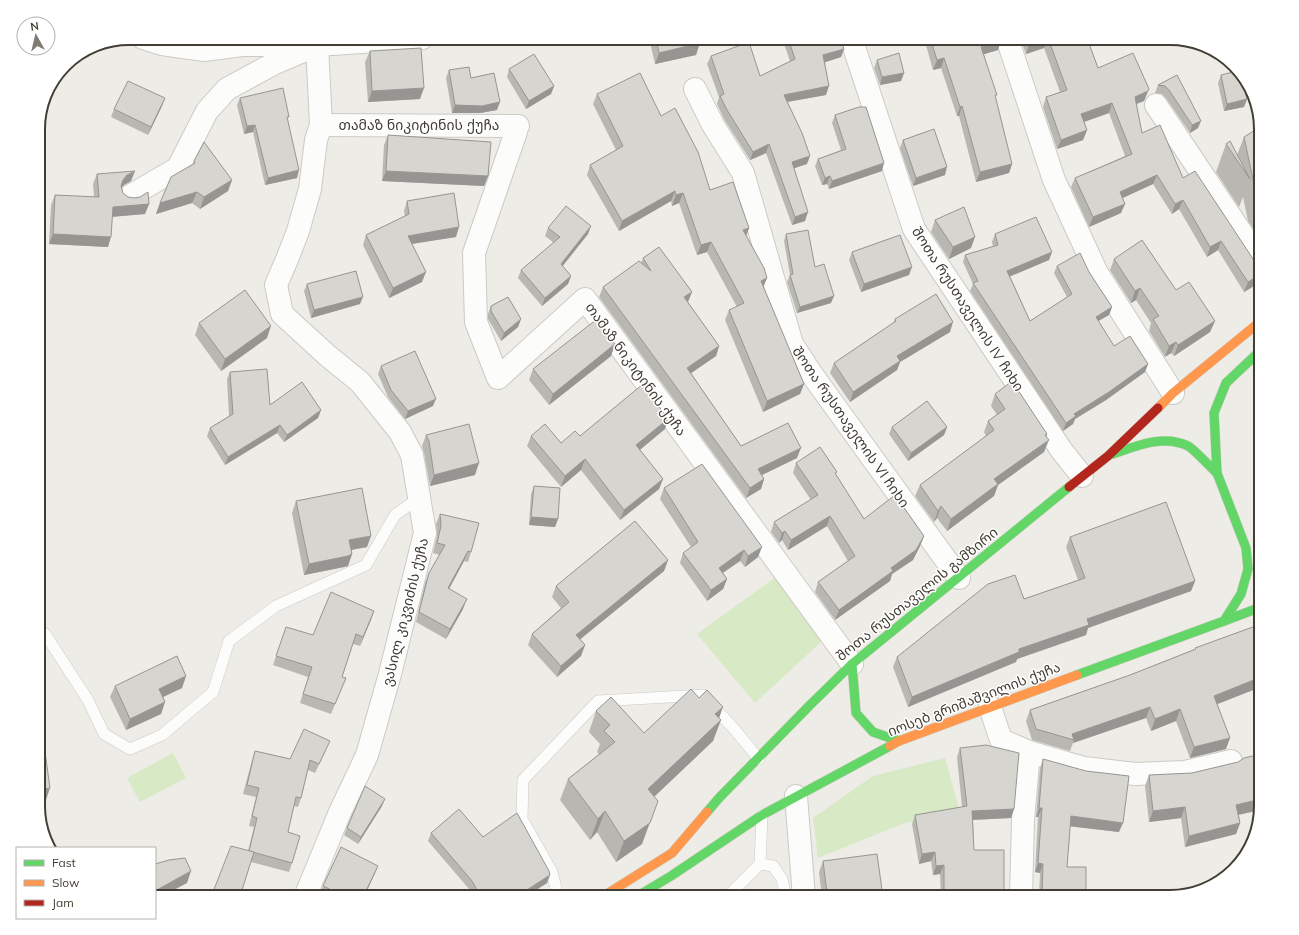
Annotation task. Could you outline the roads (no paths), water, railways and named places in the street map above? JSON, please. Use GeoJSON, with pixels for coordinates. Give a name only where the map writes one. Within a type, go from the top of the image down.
{"type":"FeatureCollection","features":[{"type":"Feature","properties":{"kind":"main road","name":"შოთა რუსთაველის გამზირი"},"geometry":{"type":"LineString","coordinates":[[613,890],[672,853],[719,798],[852,664],[1108,456],[1173,393],[1254,327]]}},
{"type":"Feature","properties":{"kind":"main road"},"geometry":{"type":"LineString","coordinates":[[1224,621],[1241,594],[1248,569],[1246,548],[1217,473],[1214,413],[1226,383],[1254,357]]}},
{"type":"Feature","properties":{"kind":"main road"},"geometry":{"type":"LineString","coordinates":[[1108,456],[1137,446],[1165,440],[1188,446],[1217,473]]}},
{"type":"Feature","properties":{"kind":"main road"},"geometry":{"type":"LineString","coordinates":[[1246,548],[1254,558]]}},
{"type":"Feature","properties":{"kind":"main road","name":"იოსებ გრიშაშვილის ქუჩა"},"geometry":{"type":"LineString","coordinates":[[648,890],[762,815],[899,741],[1254,610]]}},
{"type":"Feature","properties":{"kind":"main road"},"geometry":{"type":"LineString","coordinates":[[852,664],[856,713],[873,732],[899,741]]}},
{"type":"Feature","properties":{"kind":"street"},"geometry":{"type":"LineString","coordinates":[[169,45],[204,50],[226,45]]}},
{"type":"Feature","properties":{"kind":"street"},"geometry":{"type":"LineString","coordinates":[[130,196],[178,168],[207,111],[227,89],[273,64],[313,45]]}},
{"type":"Feature","properties":{"kind":"street","name":"ვასილ კიკვიძის ქუჩა"},"geometry":{"type":"LineString","coordinates":[[308,890],[340,812],[367,755],[390,674],[425,533],[412,456],[400,432],[360,382],[328,356],[282,314],[276,285],[288,257],[310,189],[316,140],[321,125],[319,45]]}},
{"type":"Feature","properties":{"kind":"street","name":"შოთა რუსთაველის IV ჩიხი"},"geometry":{"type":"LineString","coordinates":[[853,45],[914,229],[1062,451],[1082,476]]}},
{"type":"Feature","properties":{"kind":"street"},"geometry":{"type":"LineString","coordinates":[[1009,45],[1054,180],[1097,273],[1173,393]]}},
{"type":"Feature","properties":{"kind":"street","name":"შოთა რუსთაველის VI ჩიხი"},"geometry":{"type":"LineString","coordinates":[[695,90],[743,173],[792,344],[813,376],[959,578]]}},
{"type":"Feature","properties":{"kind":"street"},"geometry":{"type":"LineString","coordinates":[[1156,105],[1254,252]]}},
{"type":"Feature","properties":{"kind":"street","name":"თამაზ ნიკიტინის ქუჩა"},"geometry":{"type":"LineString","coordinates":[[321,125],[517,129],[474,253],[476,322],[498,378],[585,299],[852,664]]}},
{"type":"Feature","properties":{"kind":"street"},"geometry":{"type":"LineString","coordinates":[[990,707],[1001,740],[1029,752],[1084,768],[1135,774],[1185,772],[1231,760]]}},
{"type":"Feature","properties":{"kind":"street"},"geometry":{"type":"LineString","coordinates":[[1021,890],[1023,820],[1029,752]]}},
{"type":"Feature","properties":{"kind":"street"},"geometry":{"type":"LineString","coordinates":[[796,796],[803,890]]}},
{"type":"Feature","properties":{"kind":"lane"},"geometry":{"type":"LineString","coordinates":[[45,634],[88,700],[104,734],[130,749],[162,735],[213,692],[229,641],[276,606],[366,565],[395,515],[419,498]]}},
{"type":"Feature","properties":{"kind":"lane"},"geometry":{"type":"LineString","coordinates":[[556,890],[552,872],[522,819],[523,780],[598,701],[703,696],[735,730],[759,759]]}},
{"type":"Feature","properties":{"kind":"lane"},"geometry":{"type":"LineString","coordinates":[[734,890],[760,864],[762,815]]}},
{"type":"Feature","properties":{"kind":"lane"},"geometry":{"type":"LineString","coordinates":[[760,864],[773,866],[782,879],[784,890]]}}]}
